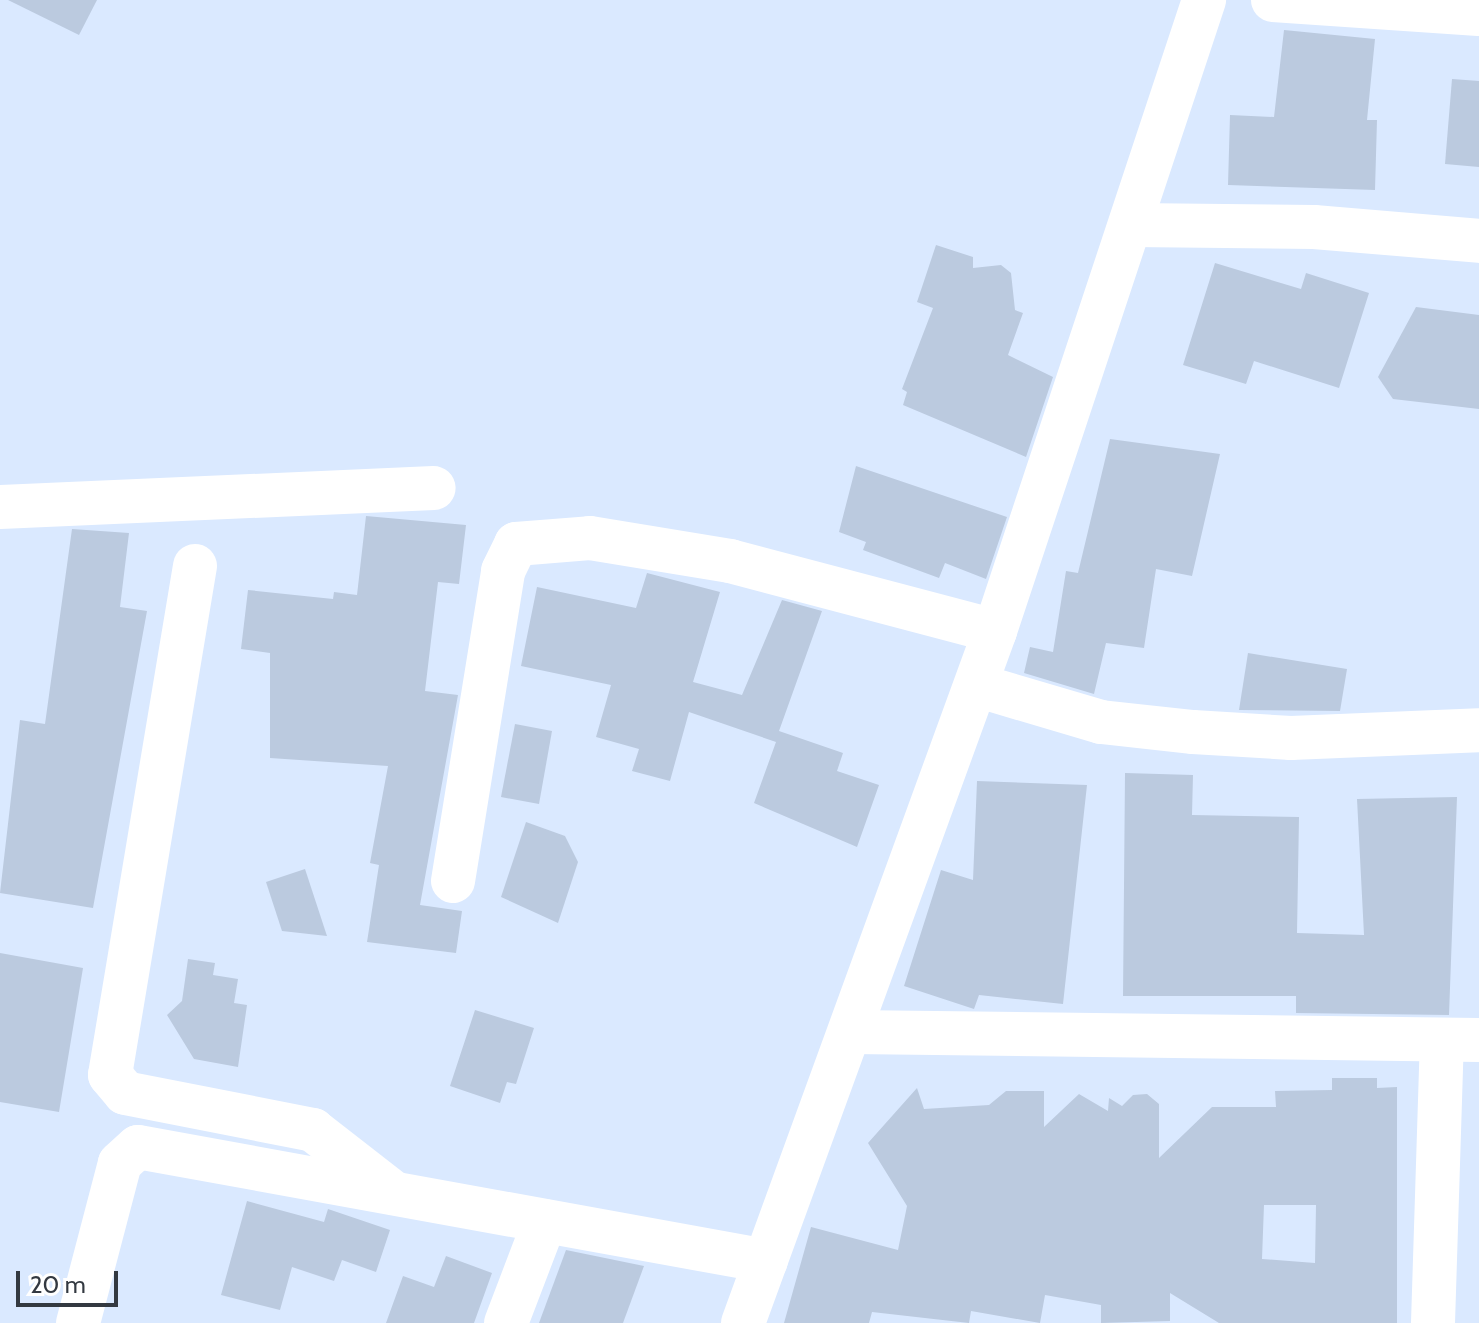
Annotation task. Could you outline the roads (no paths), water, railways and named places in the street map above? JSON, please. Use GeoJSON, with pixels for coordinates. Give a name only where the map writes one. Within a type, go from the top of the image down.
{"type":"FeatureCollection","features":[{"type":"Feature","properties":{"kind":"street"},"geometry":{"type":"LineString","coordinates":[[743,1323],[852,1032],[995,631],[1204,0]]}},
{"type":"Feature","properties":{"kind":"street"},"geometry":{"type":"LineString","coordinates":[[1273,0],[1479,14]]}},
{"type":"Feature","properties":{"kind":"street"},"geometry":{"type":"LineString","coordinates":[[1132,225],[1314,227],[1479,241]]}},
{"type":"Feature","properties":{"kind":"street"},"geometry":{"type":"LineString","coordinates":[[0,507],[434,488]]}},
{"type":"Feature","properties":{"kind":"street"},"geometry":{"type":"LineString","coordinates":[[453,881],[503,571],[516,544],[590,538],[730,561],[995,631]]}},
{"type":"Feature","properties":{"kind":"street"},"geometry":{"type":"LineString","coordinates":[[195,566],[110,1075],[125,1093],[313,1130],[394,1193]]}},
{"type":"Feature","properties":{"kind":"street"},"geometry":{"type":"LineString","coordinates":[[976,685],[1101,722],[1193,732],[1291,738],[1479,730]]}},
{"type":"Feature","properties":{"kind":"street"},"geometry":{"type":"LineString","coordinates":[[852,1032],[1461,1040],[1433,1323]]}},
{"type":"Feature","properties":{"kind":"street"},"geometry":{"type":"LineString","coordinates":[[78,1323],[129,1149],[394,1193],[766,1261]]}},
{"type":"Feature","properties":{"kind":"street"},"geometry":{"type":"LineString","coordinates":[[506,1323],[545,1221]]}}]}
